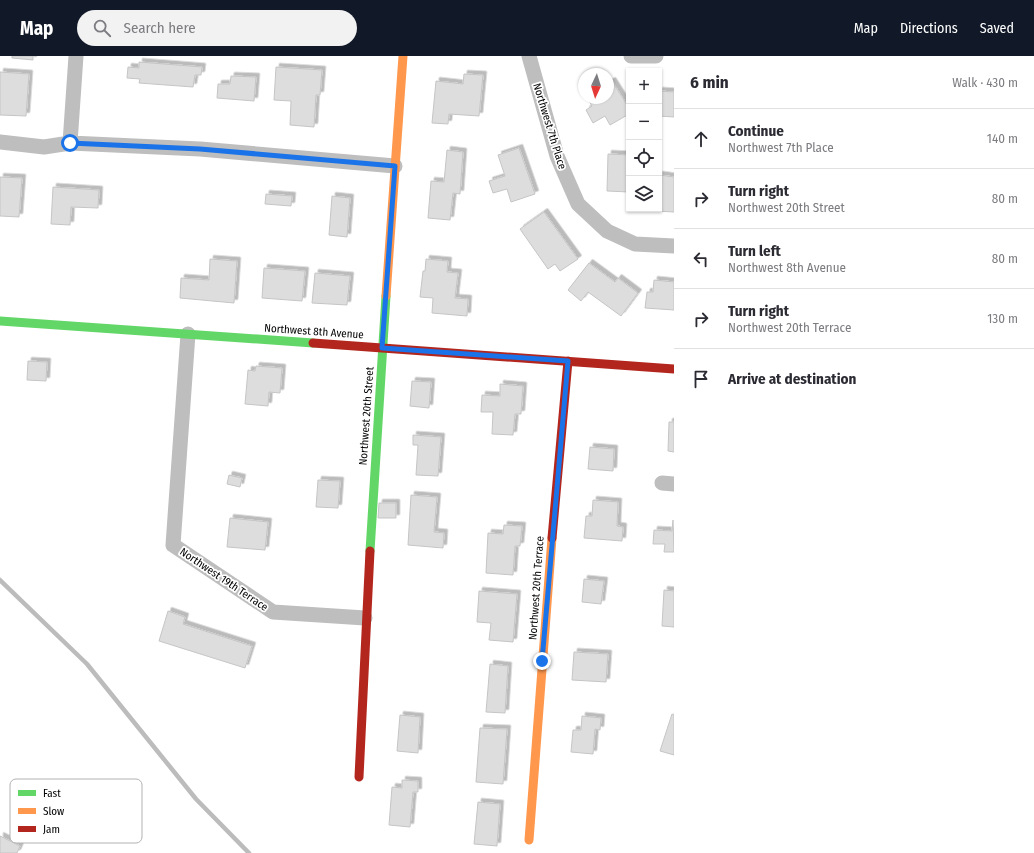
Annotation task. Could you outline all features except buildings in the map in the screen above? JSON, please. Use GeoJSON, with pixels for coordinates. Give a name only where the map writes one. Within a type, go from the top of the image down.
{"type":"FeatureCollection","features":[{"type":"Feature","properties":{"kind":"street"},"geometry":{"type":"LineString","coordinates":[[70,143],[76,56]]}},
{"type":"Feature","properties":{"kind":"street","name":"Northwest 20th Street"},"geometry":{"type":"LineString","coordinates":[[359,777],[365,618],[382,348],[403,56]]}},
{"type":"Feature","properties":{"kind":"street","name":"Northwest 7th Place"},"geometry":{"type":"LineString","coordinates":[[529,56],[557,156],[578,204],[607,231],[635,244],[674,246]]}},
{"type":"Feature","properties":{"kind":"street"},"geometry":{"type":"LineString","coordinates":[[630,56],[656,56]]}},
{"type":"Feature","properties":{"kind":"street"},"geometry":{"type":"LineString","coordinates":[[0,142],[44,147],[70,143],[200,149],[395,166]]}},
{"type":"Feature","properties":{"kind":"street","name":"Northwest 8th Avenue"},"geometry":{"type":"LineString","coordinates":[[0,321],[674,369]]}},
{"type":"Feature","properties":{"kind":"street","name":"Northwest 19th Terrace"},"geometry":{"type":"LineString","coordinates":[[188,334],[173,545],[273,612],[365,618]]}},
{"type":"Feature","properties":{"kind":"street","name":"Northwest 20th Terrace"},"geometry":{"type":"LineString","coordinates":[[529,840],[551,550],[568,361]]}},
{"type":"Feature","properties":{"kind":"waterway"},"geometry":{"type":"LineString","coordinates":[[0,580],[87,664],[196,799],[249,853]]}},
{"type":"Feature","properties":{"kind":"traffic: fast"},"geometry":{"type":"LineString","coordinates":[[370,551],[386,296]]}},
{"type":"Feature","properties":{"kind":"traffic: fast"},"geometry":{"type":"LineString","coordinates":[[0,321],[313,343]]}},
{"type":"Feature","properties":{"kind":"traffic: slow"},"geometry":{"type":"LineString","coordinates":[[386,296],[403,56]]}},
{"type":"Feature","properties":{"kind":"traffic: slow"},"geometry":{"type":"LineString","coordinates":[[529,840],[552,538]]}},
{"type":"Feature","properties":{"kind":"traffic: jam"},"geometry":{"type":"LineString","coordinates":[[313,343],[674,369]]}},
{"type":"Feature","properties":{"kind":"traffic: jam"},"geometry":{"type":"LineString","coordinates":[[552,538],[568,361]]}},
{"type":"Feature","properties":{"kind":"traffic: jam"},"geometry":{"type":"LineString","coordinates":[[359,777],[370,551]]}},
{"type":"Feature","properties":{"kind":"route"},"geometry":{"type":"LineString","coordinates":[[70,143],[200,149],[395,166],[382,348],[568,361],[542,661]]}}]}
